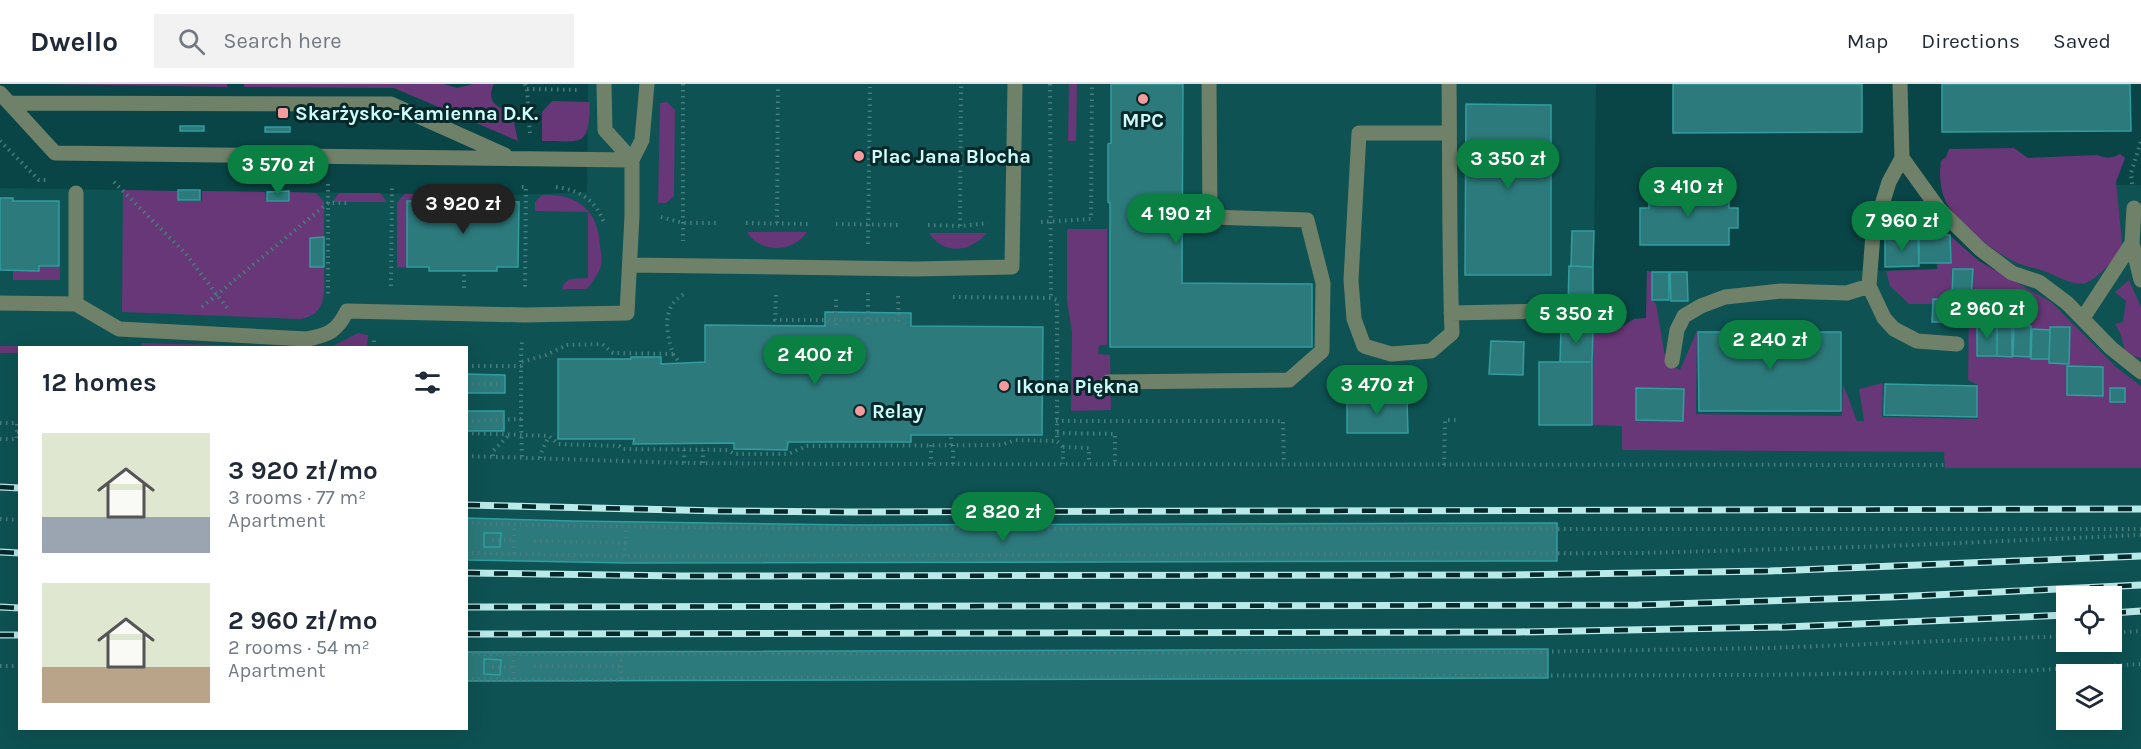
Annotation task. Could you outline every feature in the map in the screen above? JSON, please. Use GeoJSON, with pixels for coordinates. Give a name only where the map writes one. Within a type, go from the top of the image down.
{"type":"FeatureCollection","features":[{"type":"Feature","properties":{"kind":"lane"},"geometry":{"type":"LineString","coordinates":[[0,303],[75,304],[119,329],[307,339],[327,335],[340,324],[347,311],[525,315],[627,313],[632,160],[642,140],[647,84]]}},
{"type":"Feature","properties":{"kind":"lane"},"geometry":{"type":"LineString","coordinates":[[630,265],[823,268],[1012,267],[1015,84]]}},
{"type":"Feature","properties":{"kind":"lane"},"geometry":{"type":"LineString","coordinates":[[1108,382],[1289,380],[1322,351],[1323,283],[1308,220],[1210,218],[1209,84]]}},
{"type":"Feature","properties":{"kind":"lane"},"geometry":{"type":"LineString","coordinates":[[1449,84],[1452,333],[1431,351],[1390,354],[1364,346],[1354,319],[1351,280],[1359,133],[1449,133]]}},
{"type":"Feature","properties":{"kind":"lane"},"geometry":{"type":"LineString","coordinates":[[1900,84],[1902,158],[1889,182],[1873,234],[1869,286],[1884,318],[1894,329],[1917,341],[1957,344]]}},
{"type":"Feature","properties":{"kind":"lane"},"geometry":{"type":"LineString","coordinates":[[597,87],[605,130],[632,160]]}},
{"type":"Feature","properties":{"kind":"lane"},"geometry":{"type":"LineString","coordinates":[[5,98],[55,153],[632,160]]}},
{"type":"Feature","properties":{"kind":"lane"},"geometry":{"type":"LineString","coordinates":[[5,98],[391,104],[512,159]]}},
{"type":"Feature","properties":{"kind":"lane"},"geometry":{"type":"LineString","coordinates":[[1902,158],[1938,208],[1980,249],[2012,273],[2039,282],[2083,318],[2111,348],[2141,372]]}},
{"type":"Feature","properties":{"kind":"lane"},"geometry":{"type":"LineString","coordinates":[[75,304],[76,193]]}},
{"type":"Feature","properties":{"kind":"lane"},"geometry":{"type":"LineString","coordinates":[[2134,208],[2132,243],[2141,279]]}},
{"type":"Feature","properties":{"kind":"lane"},"geometry":{"type":"LineString","coordinates":[[2083,318],[2132,243]]}},
{"type":"Feature","properties":{"kind":"lane"},"geometry":{"type":"LineString","coordinates":[[1672,361],[1677,330],[1684,316],[1701,306],[1725,297],[1781,291],[1847,293],[1869,286]]}},
{"type":"Feature","properties":{"kind":"lane"},"geometry":{"type":"LineString","coordinates":[[1451,313],[1554,311]]}},
{"type":"Feature","properties":{"kind":"path"},"geometry":{"type":"LineString","coordinates":[[525,84],[528,89],[531,140]]}},
{"type":"Feature","properties":{"kind":"path"},"geometry":{"type":"LineString","coordinates":[[683,84],[683,245]]}},
{"type":"Feature","properties":{"kind":"path"},"geometry":{"type":"LineString","coordinates":[[960,226],[961,84]]}},
{"type":"Feature","properties":{"kind":"path"},"geometry":{"type":"LineString","coordinates":[[1050,84],[1051,298]]}},
{"type":"Feature","properties":{"kind":"path"},"geometry":{"type":"LineString","coordinates":[[1041,222],[1091,219],[1092,84]]}},
{"type":"Feature","properties":{"kind":"path"},"geometry":{"type":"LineString","coordinates":[[777,224],[778,86]]}},
{"type":"Feature","properties":{"kind":"path"},"geometry":{"type":"LineString","coordinates":[[528,89],[597,87]]}},
{"type":"Feature","properties":{"kind":"path"},"geometry":{"type":"LineString","coordinates":[[868,247],[870,87]]}},
{"type":"Feature","properties":{"kind":"path"},"geometry":{"type":"LineString","coordinates":[[2134,208],[2131,173],[2141,141]]}},
{"type":"Feature","properties":{"kind":"path"},"geometry":{"type":"LineString","coordinates":[[525,296],[527,178]]}},
{"type":"Feature","properties":{"kind":"path"},"geometry":{"type":"LineString","coordinates":[[114,182],[186,254],[230,312]]}},
{"type":"Feature","properties":{"kind":"path"},"geometry":{"type":"LineString","coordinates":[[328,184],[328,300]]}},
{"type":"Feature","properties":{"kind":"path"},"geometry":{"type":"LineString","coordinates":[[392,185],[392,295]]}},
{"type":"Feature","properties":{"kind":"path"},"geometry":{"type":"LineString","coordinates":[[526,187],[536,187]]}},
{"type":"Feature","properties":{"kind":"path"},"geometry":{"type":"LineString","coordinates":[[546,187],[567,189],[586,197],[601,215],[607,230]]}},
{"type":"Feature","properties":{"kind":"path"},"geometry":{"type":"LineString","coordinates":[[196,313],[328,203],[346,203]]}},
{"type":"Feature","properties":{"kind":"path"},"geometry":{"type":"LineString","coordinates":[[661,217],[683,223],[717,223]]}},
{"type":"Feature","properties":{"kind":"path"},"geometry":{"type":"LineString","coordinates":[[928,225],[960,226],[992,222]]}},
{"type":"Feature","properties":{"kind":"path"},"geometry":{"type":"LineString","coordinates":[[746,223],[809,224]]}},
{"type":"Feature","properties":{"kind":"path"},"geometry":{"type":"LineString","coordinates":[[836,224],[900,225]]}},
{"type":"Feature","properties":{"kind":"path"},"geometry":{"type":"LineString","coordinates":[[464,271],[464,286]]}},
{"type":"Feature","properties":{"kind":"path"},"geometry":{"type":"LineString","coordinates":[[680,363],[673,354],[666,333],[667,320],[671,306],[682,294],[694,294]]}},
{"type":"Feature","properties":{"kind":"path"},"geometry":{"type":"LineString","coordinates":[[786,295],[776,295],[775,320],[899,323],[898,296],[888,296]]}},
{"type":"Feature","properties":{"kind":"path"},"geometry":{"type":"LineString","coordinates":[[826,296],[846,296]]}},
{"type":"Feature","properties":{"kind":"path"},"geometry":{"type":"LineString","coordinates":[[836,296],[836,323]]}},
{"type":"Feature","properties":{"kind":"path"},"geometry":{"type":"LineString","coordinates":[[857,296],[878,296]]}},
{"type":"Feature","properties":{"kind":"path"},"geometry":{"type":"LineString","coordinates":[[867,296],[868,323]]}},
{"type":"Feature","properties":{"kind":"path"},"geometry":{"type":"LineString","coordinates":[[945,297],[1051,298],[1057,300],[1057,441]]}},
{"type":"Feature","properties":{"kind":"path"},"geometry":{"type":"LineString","coordinates":[[522,333],[522,457]]}},
{"type":"Feature","properties":{"kind":"path"},"geometry":{"type":"LineString","coordinates":[[374,334],[374,346]]}},
{"type":"Feature","properties":{"kind":"path"},"geometry":{"type":"LineString","coordinates":[[468,366],[521,364],[567,345],[602,344],[613,353],[673,354]]}},
{"type":"Feature","properties":{"kind":"path"},"geometry":{"type":"LineString","coordinates":[[468,384],[498,384]]}},
{"type":"Feature","properties":{"kind":"path"},"geometry":{"type":"LineString","coordinates":[[468,421],[521,419]]}},
{"type":"Feature","properties":{"kind":"path"},"geometry":{"type":"LineString","coordinates":[[1444,465],[1444,420],[1456,420]]}},
{"type":"Feature","properties":{"kind":"path"},"geometry":{"type":"LineString","coordinates":[[1056,422],[1284,421],[1284,464]]}},
{"type":"Feature","properties":{"kind":"path"},"geometry":{"type":"LineString","coordinates":[[0,423],[17,423],[18,432],[17,439],[0,439]]}},
{"type":"Feature","properties":{"kind":"path"},"geometry":{"type":"LineString","coordinates":[[468,433],[549,436],[558,444],[619,446],[622,449],[648,447],[728,450],[734,454],[788,454],[807,444],[1002,445],[1015,437],[1057,441],[1063,447],[1089,448],[1089,464]]}},
{"type":"Feature","properties":{"kind":"path"},"geometry":{"type":"LineString","coordinates":[[1057,433],[1116,434],[1115,465]]}},
{"type":"Feature","properties":{"kind":"path"},"geometry":{"type":"LineString","coordinates":[[493,456],[493,451],[510,434]]}},
{"type":"Feature","properties":{"kind":"path"},"geometry":{"type":"LineString","coordinates":[[951,435],[953,464]]}},
{"type":"Feature","properties":{"kind":"path"},"geometry":{"type":"LineString","coordinates":[[540,458],[549,436]]}},
{"type":"Feature","properties":{"kind":"path"},"geometry":{"type":"LineString","coordinates":[[728,450],[729,443]]}},
{"type":"Feature","properties":{"kind":"path"},"geometry":{"type":"LineString","coordinates":[[931,445],[931,464]]}},
{"type":"Feature","properties":{"kind":"path"},"geometry":{"type":"LineString","coordinates":[[1063,447],[1063,464]]}},
{"type":"Feature","properties":{"kind":"path"},"geometry":{"type":"LineString","coordinates":[[684,450],[684,463]]}},
{"type":"Feature","properties":{"kind":"path"},"geometry":{"type":"LineString","coordinates":[[703,450],[703,463]]}},
{"type":"Feature","properties":{"kind":"path"},"geometry":{"type":"LineString","coordinates":[[468,456],[684,463],[1945,465]]}},
{"type":"Feature","properties":{"kind":"path"},"geometry":{"type":"LineString","coordinates":[[0,519],[18,520]]}},
{"type":"Feature","properties":{"kind":"path"},"geometry":{"type":"LineString","coordinates":[[468,523],[841,529],[2141,529]]}},
{"type":"Feature","properties":{"kind":"path"},"geometry":{"type":"LineString","coordinates":[[514,524],[514,554]]}},
{"type":"Feature","properties":{"kind":"path"},"geometry":{"type":"LineString","coordinates":[[626,527],[626,556]]}},
{"type":"Feature","properties":{"kind":"path"},"geometry":{"type":"LineString","coordinates":[[468,553],[626,556],[1653,552],[1879,547],[2141,535]]}},
{"type":"Feature","properties":{"kind":"path"},"geometry":{"type":"LineString","coordinates":[[492,540],[514,540]]}},
{"type":"Feature","properties":{"kind":"path"},"geometry":{"type":"LineString","coordinates":[[534,541],[626,543]]}},
{"type":"Feature","properties":{"kind":"path"},"geometry":{"type":"LineString","coordinates":[[2122,632],[2141,631]]}},
{"type":"Feature","properties":{"kind":"path"},"geometry":{"type":"LineString","coordinates":[[468,654],[1520,652],[1781,647],[2056,636]]}},
{"type":"Feature","properties":{"kind":"path"},"geometry":{"type":"LineString","coordinates":[[513,654],[514,679]]}},
{"type":"Feature","properties":{"kind":"path"},"geometry":{"type":"LineString","coordinates":[[621,654],[621,678]]}},
{"type":"Feature","properties":{"kind":"path"},"geometry":{"type":"LineString","coordinates":[[468,679],[1783,675],[2022,671],[2141,664]]}},
{"type":"Feature","properties":{"kind":"path"},"geometry":{"type":"LineString","coordinates":[[0,666],[18,666]]}},
{"type":"Feature","properties":{"kind":"path"},"geometry":{"type":"LineString","coordinates":[[534,666],[621,666]]}},
{"type":"Feature","properties":{"kind":"path"},"geometry":{"type":"LineString","coordinates":[[492,667],[514,667]]}},
{"type":"Feature","properties":{"kind":"shaded area"},"geometry":{"type":"Polygon","coordinates":[[[46,84],[227,84],[227,87],[46,84]]]}},
{"type":"Feature","properties":{"kind":"shaded area"},"geometry":{"type":"Polygon","coordinates":[[[244,84],[444,84],[457,88],[473,84],[494,84],[491,94],[493,102],[500,108],[511,109],[518,141],[394,88],[244,87],[244,84]]]}},
{"type":"Feature","properties":{"kind":"shaded area"},"geometry":{"type":"Polygon","coordinates":[[[588,84],[1596,84],[1593,328],[1632,330],[1646,318],[1647,271],[1997,270],[1997,184],[2141,185],[2141,749],[0,749],[0,188],[177,191],[178,201],[202,201],[202,191],[265,192],[266,202],[290,202],[290,192],[510,195],[587,192],[588,84]]]}},
{"type":"Feature","properties":{"kind":"shaded area"},"geometry":{"type":"Polygon","coordinates":[[[1069,84],[1077,84],[1076,141],[1068,141],[1069,84]]]}},
{"type":"Feature","properties":{"kind":"shaded area"},"geometry":{"type":"Polygon","coordinates":[[[552,101],[590,102],[588,128],[581,139],[542,141],[542,112],[552,101]]]}},
{"type":"Feature","properties":{"kind":"shaded area"},"geometry":{"type":"Polygon","coordinates":[[[667,102],[675,110],[674,196],[666,203],[658,203],[660,103],[667,102]]]}},
{"type":"Feature","properties":{"kind":"shaded area"},"geometry":{"type":"Polygon","coordinates":[[[2014,148],[2028,158],[2097,155],[2108,158],[2120,154],[2125,158],[2116,182],[2121,252],[2091,281],[2082,284],[2071,282],[2010,260],[1968,229],[1946,202],[1941,187],[1940,171],[1941,161],[1946,157],[1949,149],[2014,148]]]}},
{"type":"Feature","properties":{"kind":"shaded area"},"geometry":{"type":"Polygon","coordinates":[[[123,190],[177,191],[178,201],[202,201],[202,191],[265,192],[266,202],[290,202],[290,192],[316,193],[324,202],[324,237],[310,238],[310,267],[324,267],[324,292],[320,307],[309,317],[300,319],[122,312],[123,190]]]}},
{"type":"Feature","properties":{"kind":"shaded area"},"geometry":{"type":"Polygon","coordinates":[[[339,193],[380,193],[387,202],[332,202],[339,193]]]}},
{"type":"Feature","properties":{"kind":"shaded area"},"geometry":{"type":"Polygon","coordinates":[[[405,194],[453,194],[453,201],[407,201],[407,267],[397,268],[397,202],[405,194]]]}},
{"type":"Feature","properties":{"kind":"shaded area"},"geometry":{"type":"Polygon","coordinates":[[[542,195],[566,197],[575,201],[584,207],[590,214],[595,223],[599,234],[601,264],[587,289],[562,289],[569,280],[588,278],[588,212],[535,211],[535,202],[542,195]]]}},
{"type":"Feature","properties":{"kind":"shaded area"},"geometry":{"type":"Polygon","coordinates":[[[1938,225],[1979,261],[2051,302],[2116,367],[2141,386],[2141,468],[1945,468],[1944,452],[1622,450],[1622,426],[1592,425],[1593,328],[1606,318],[1623,326],[1634,319],[1646,318],[1647,271],[1652,272],[1652,300],[1656,304],[1666,362],[1680,370],[1697,331],[1696,414],[1842,416],[1843,384],[1857,421],[1864,421],[1859,389],[1883,383],[1882,417],[1978,419],[1978,385],[1968,380],[1969,308],[1909,304],[1890,286],[1886,271],[1937,269],[1938,225]]]}},
{"type":"Feature","properties":{"kind":"shaded area"},"geometry":{"type":"Polygon","coordinates":[[[1067,229],[1107,229],[1107,345],[1099,345],[1098,354],[1110,355],[1111,410],[1071,411],[1072,332],[1067,301],[1067,229]]]}},
{"type":"Feature","properties":{"kind":"shaded area"},"geometry":{"type":"Polygon","coordinates":[[[747,232],[807,232],[794,244],[777,248],[760,244],[747,232]]]}},
{"type":"Feature","properties":{"kind":"shaded area"},"geometry":{"type":"Polygon","coordinates":[[[929,233],[987,233],[973,244],[958,249],[942,245],[929,233]]]}},
{"type":"Feature","properties":{"kind":"shaded area"},"geometry":{"type":"Polygon","coordinates":[[[40,267],[60,267],[60,280],[13,280],[13,271],[39,271],[40,267]]]}},
{"type":"Feature","properties":{"kind":"shaded area"},"geometry":{"type":"Polygon","coordinates":[[[2129,280],[2141,307],[2141,358],[2127,352],[2115,324],[2123,322],[2126,301],[2115,292],[2129,280]]]}},
{"type":"Feature","properties":{"kind":"shaded area"},"geometry":{"type":"Polygon","coordinates":[[[358,333],[368,335],[367,346],[333,346],[358,333]]]}},
{"type":"Feature","properties":{"kind":"shaded area"},"geometry":{"type":"Polygon","coordinates":[[[141,343],[255,346],[141,346],[141,343]]]}},
{"type":"Feature","properties":{"kind":"shaded area"},"geometry":{"type":"Polygon","coordinates":[[[0,346],[18,346],[18,353],[0,353],[0,346]]]}},
{"type":"Feature","properties":{"kind":"building"},"geometry":{"type":"Polygon","coordinates":[[[1111,84],[1183,84],[1182,283],[1312,284],[1312,347],[1110,347],[1108,144],[1111,143],[1111,84]]]}},
{"type":"Feature","properties":{"kind":"building"},"geometry":{"type":"Polygon","coordinates":[[[1673,84],[1862,84],[1862,132],[1673,133],[1673,84]]]}},
{"type":"Feature","properties":{"kind":"building"},"geometry":{"type":"Polygon","coordinates":[[[1942,84],[2130,84],[2131,131],[1942,132],[1942,84]]]}},
{"type":"Feature","properties":{"kind":"building"},"geometry":{"type":"Polygon","coordinates":[[[1466,104],[1551,105],[1551,275],[1465,275],[1466,104]]]}},
{"type":"Feature","properties":{"kind":"building"},"geometry":{"type":"Polygon","coordinates":[[[180,126],[204,126],[204,131],[180,131],[180,126]]]}},
{"type":"Feature","properties":{"kind":"building"},"geometry":{"type":"Polygon","coordinates":[[[265,127],[290,127],[290,132],[265,132],[265,127]]]}},
{"type":"Feature","properties":{"kind":"building"},"geometry":{"type":"Polygon","coordinates":[[[178,190],[200,190],[200,200],[178,200],[178,190]]]}},
{"type":"Feature","properties":{"kind":"building"},"geometry":{"type":"Polygon","coordinates":[[[1648,190],[1729,190],[1729,208],[1738,208],[1738,228],[1729,228],[1729,245],[1640,245],[1640,208],[1649,208],[1648,190]]]}},
{"type":"Feature","properties":{"kind":"building"},"geometry":{"type":"Polygon","coordinates":[[[289,191],[289,201],[267,201],[267,192],[289,191]]]}},
{"type":"Feature","properties":{"kind":"building"},"geometry":{"type":"Polygon","coordinates":[[[0,198],[13,198],[13,201],[59,201],[59,266],[39,266],[39,271],[0,270],[0,198]]]}},
{"type":"Feature","properties":{"kind":"building"},"geometry":{"type":"Polygon","coordinates":[[[453,198],[472,198],[472,201],[519,202],[518,267],[497,267],[497,271],[429,271],[429,267],[407,267],[407,201],[453,201],[453,198]]]}},
{"type":"Feature","properties":{"kind":"building"},"geometry":{"type":"Polygon","coordinates":[[[1572,231],[1594,231],[1593,267],[1571,266],[1572,231]]]}},
{"type":"Feature","properties":{"kind":"building"},"geometry":{"type":"Polygon","coordinates":[[[1950,235],[1951,263],[1919,263],[1919,236],[1950,235]]]}},
{"type":"Feature","properties":{"kind":"building"},"geometry":{"type":"Polygon","coordinates":[[[324,237],[324,267],[310,267],[310,238],[324,237]]]}},
{"type":"Feature","properties":{"kind":"building"},"geometry":{"type":"Polygon","coordinates":[[[1885,238],[1918,238],[1919,266],[1885,267],[1885,238]]]}},
{"type":"Feature","properties":{"kind":"building"},"geometry":{"type":"Polygon","coordinates":[[[1569,266],[1593,267],[1593,308],[1568,307],[1569,266]]]}},
{"type":"Feature","properties":{"kind":"building"},"geometry":{"type":"Polygon","coordinates":[[[1953,269],[1973,269],[1971,298],[1952,297],[1953,269]]]}},
{"type":"Feature","properties":{"kind":"building"},"geometry":{"type":"Polygon","coordinates":[[[1652,272],[1669,272],[1669,300],[1652,300],[1652,272]]]}},
{"type":"Feature","properties":{"kind":"building"},"geometry":{"type":"Polygon","coordinates":[[[1670,272],[1687,272],[1688,301],[1671,301],[1670,272]]]}},
{"type":"Feature","properties":{"kind":"building"},"geometry":{"type":"Polygon","coordinates":[[[1933,299],[1969,300],[1969,322],[1932,322],[1933,299]]]}},
{"type":"Feature","properties":{"kind":"building"},"geometry":{"type":"Polygon","coordinates":[[[1557,307],[1593,308],[1593,328],[1557,328],[1557,307]]]}},
{"type":"Feature","properties":{"kind":"building"},"geometry":{"type":"Polygon","coordinates":[[[825,312],[911,313],[911,326],[1043,327],[1042,435],[911,435],[911,442],[788,442],[787,450],[734,449],[734,443],[633,444],[634,439],[558,439],[558,359],[661,357],[661,364],[705,362],[705,325],[825,326],[825,312]]]}},
{"type":"Feature","properties":{"kind":"building"},"geometry":{"type":"Polygon","coordinates":[[[1977,325],[1997,325],[1997,356],[1977,356],[1977,325]]]}},
{"type":"Feature","properties":{"kind":"building"},"geometry":{"type":"Polygon","coordinates":[[[1997,325],[2012,325],[2012,357],[1997,356],[1997,325]]]}},
{"type":"Feature","properties":{"kind":"building"},"geometry":{"type":"Polygon","coordinates":[[[2014,326],[2031,326],[2030,357],[2013,356],[2014,326]]]}},
{"type":"Feature","properties":{"kind":"building"},"geometry":{"type":"Polygon","coordinates":[[[2050,327],[2070,327],[2069,364],[2049,363],[2050,327]]]}},
{"type":"Feature","properties":{"kind":"building"},"geometry":{"type":"Polygon","coordinates":[[[1561,328],[1593,328],[1592,362],[1560,362],[1561,328]]]}},
{"type":"Feature","properties":{"kind":"building"},"geometry":{"type":"Polygon","coordinates":[[[2032,329],[2050,330],[2049,359],[2031,359],[2032,329]]]}},
{"type":"Feature","properties":{"kind":"building"},"geometry":{"type":"Polygon","coordinates":[[[1698,332],[1841,332],[1841,411],[1699,411],[1698,332]]]}},
{"type":"Feature","properties":{"kind":"building"},"geometry":{"type":"Polygon","coordinates":[[[1491,341],[1524,342],[1523,375],[1489,374],[1491,341]]]}},
{"type":"Feature","properties":{"kind":"building"},"geometry":{"type":"Polygon","coordinates":[[[1539,362],[1592,362],[1592,425],[1539,425],[1539,362]]]}},
{"type":"Feature","properties":{"kind":"building"},"geometry":{"type":"Polygon","coordinates":[[[2067,366],[2103,367],[2103,396],[2067,395],[2067,366]]]}},
{"type":"Feature","properties":{"kind":"building"},"geometry":{"type":"Polygon","coordinates":[[[468,374],[505,375],[505,393],[468,393],[468,374]]]}},
{"type":"Feature","properties":{"kind":"building"},"geometry":{"type":"Polygon","coordinates":[[[1885,384],[1977,386],[1977,417],[1884,415],[1885,384]]]}},
{"type":"Feature","properties":{"kind":"building"},"geometry":{"type":"Polygon","coordinates":[[[1636,388],[1684,389],[1683,421],[1636,420],[1636,388]]]}},
{"type":"Feature","properties":{"kind":"building"},"geometry":{"type":"Polygon","coordinates":[[[2110,388],[2125,388],[2125,402],[2110,402],[2110,388]]]}},
{"type":"Feature","properties":{"kind":"building"},"geometry":{"type":"Polygon","coordinates":[[[1347,399],[1407,399],[1408,433],[1347,433],[1347,399]]]}},
{"type":"Feature","properties":{"kind":"building"},"geometry":{"type":"Polygon","coordinates":[[[468,411],[504,411],[504,431],[468,431],[468,411]]]}},
{"type":"Feature","properties":{"kind":"building"},"geometry":{"type":"Polygon","coordinates":[[[468,518],[855,525],[1557,523],[1557,561],[626,563],[468,560],[468,518]]]}},
{"type":"Feature","properties":{"kind":"building"},"geometry":{"type":"Polygon","coordinates":[[[484,533],[501,533],[500,547],[484,547],[484,533]]]}},
{"type":"Feature","properties":{"kind":"building"},"geometry":{"type":"Polygon","coordinates":[[[1548,649],[1548,678],[468,681],[468,652],[1548,649]]]}},
{"type":"Feature","properties":{"kind":"building"},"geometry":{"type":"Polygon","coordinates":[[[484,659],[501,660],[500,675],[484,674],[484,659]]]}},
{"type":"Feature","properties":{"kind":"railway"},"geometry":{"type":"LineString","coordinates":[[0,487],[18,488]]}},
{"type":"Feature","properties":{"kind":"railway"},"geometry":{"type":"LineString","coordinates":[[468,505],[853,512],[2141,509]]}},
{"type":"Feature","properties":{"kind":"railway"},"geometry":{"type":"LineString","coordinates":[[0,552],[18,553]]}},
{"type":"Feature","properties":{"kind":"railway"},"geometry":{"type":"LineString","coordinates":[[468,573],[682,576],[1507,575],[1770,571],[2141,556]]}},
{"type":"Feature","properties":{"kind":"railway"},"geometry":{"type":"LineString","coordinates":[[468,607],[1638,605],[1891,597],[2141,585]]}},
{"type":"Feature","properties":{"kind":"railway"},"geometry":{"type":"LineString","coordinates":[[0,607],[18,608]]}},
{"type":"Feature","properties":{"kind":"railway"},"geometry":{"type":"LineString","coordinates":[[2122,612],[2141,611]]}},
{"type":"Feature","properties":{"kind":"railway"},"geometry":{"type":"LineString","coordinates":[[468,634],[1519,632],[1786,627],[2056,615]]}},
{"type":"Feature","properties":{"kind":"railway"},"geometry":{"type":"LineString","coordinates":[[0,635],[18,635]]}},
{"type":"Feature","properties":{"kind":"place","name":"MPC"},"geometry":{"type":"Point","coordinates":[1143,99]}},
{"type":"Feature","properties":{"kind":"place","name":"Skarżysko-Kamienna D.K."},"geometry":{"type":"Point","coordinates":[283,113]}},
{"type":"Feature","properties":{"kind":"place","name":"Plac Jana Blocha"},"geometry":{"type":"Point","coordinates":[859,156]}},
{"type":"Feature","properties":{"kind":"place","name":"Ikona Piękna"},"geometry":{"type":"Point","coordinates":[1004,386]}},
{"type":"Feature","properties":{"kind":"place","name":"Relay"},"geometry":{"type":"Point","coordinates":[860,411]}}]}
